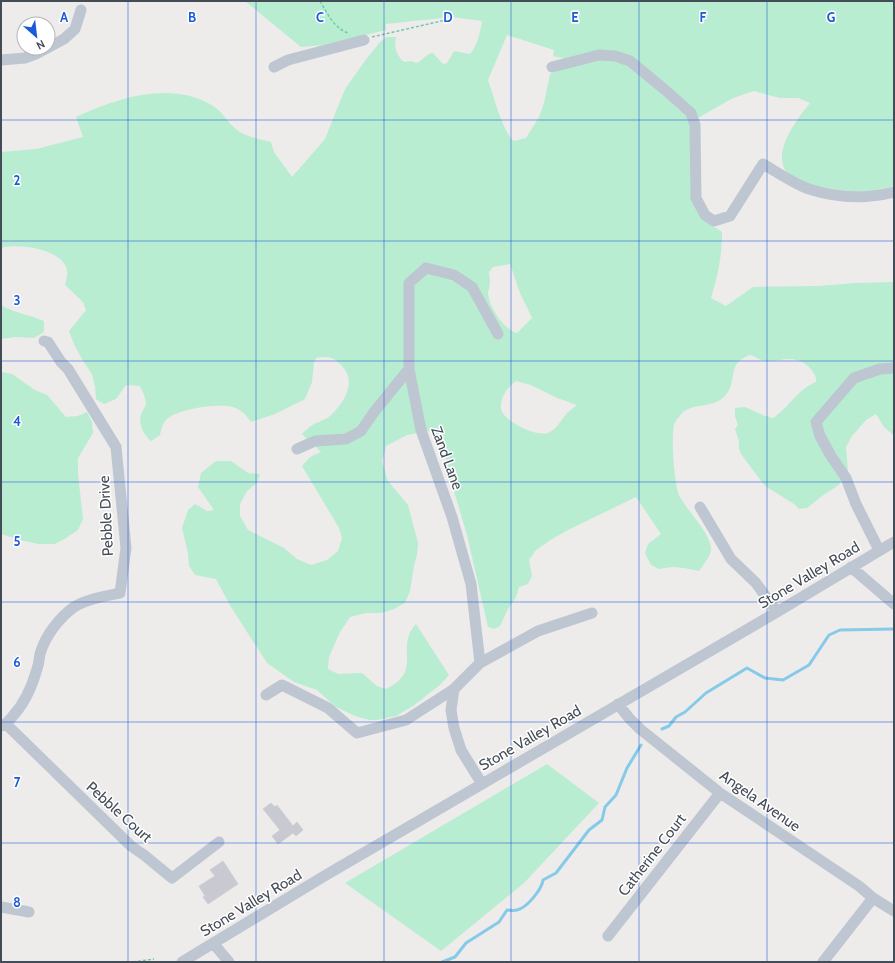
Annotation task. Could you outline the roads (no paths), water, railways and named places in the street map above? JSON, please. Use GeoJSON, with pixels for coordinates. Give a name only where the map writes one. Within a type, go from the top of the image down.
{"type":"FeatureCollection","features":[{"type":"Feature","properties":{"kind":"street"},"geometry":{"type":"LineString","coordinates":[[1,60],[25,58],[38,54],[64,39],[75,29],[81,10]]}},
{"type":"Feature","properties":{"kind":"street"},"geometry":{"type":"LineString","coordinates":[[274,67],[288,60],[364,40]]}},
{"type":"Feature","properties":{"kind":"street"},"geometry":{"type":"LineString","coordinates":[[552,67],[599,55],[615,56],[630,61],[691,113],[695,125],[696,198],[705,214],[714,221],[730,216],[763,164],[808,189],[848,197],[869,197],[894,192]]}},
{"type":"Feature","properties":{"kind":"street","name":"Zand Lane"},"geometry":{"type":"LineString","coordinates":[[480,663],[471,584],[452,517],[420,430],[409,369],[409,283],[426,268],[454,275],[472,287],[498,334]]}},
{"type":"Feature","properties":{"kind":"street","name":"Pebble Drive"},"geometry":{"type":"LineString","coordinates":[[4,725],[19,710],[26,699],[37,669],[40,653],[51,631],[74,607],[96,598],[120,593],[126,548],[116,447],[68,369],[61,362],[48,342],[44,341]]}},
{"type":"Feature","properties":{"kind":"street"},"geometry":{"type":"LineString","coordinates":[[879,550],[856,504],[846,478],[820,436],[816,422],[854,378],[880,369],[894,368]]}},
{"type":"Feature","properties":{"kind":"street"},"geometry":{"type":"LineString","coordinates":[[297,449],[315,441],[346,439],[361,431],[374,412],[409,369]]}},
{"type":"Feature","properties":{"kind":"street"},"geometry":{"type":"LineString","coordinates":[[700,507],[731,559],[756,583],[777,612]]}},
{"type":"Feature","properties":{"kind":"street","name":"Stone Valley Road"},"geometry":{"type":"LineString","coordinates":[[182,962],[894,542]]}},
{"type":"Feature","properties":{"kind":"street"},"geometry":{"type":"LineString","coordinates":[[851,568],[894,604]]}},
{"type":"Feature","properties":{"kind":"street"},"geometry":{"type":"LineString","coordinates":[[266,695],[282,685],[328,708],[357,733],[406,720],[454,689],[480,663],[538,631],[592,613]]}},
{"type":"Feature","properties":{"kind":"street"},"geometry":{"type":"LineString","coordinates":[[454,689],[451,710],[454,728],[461,750],[482,784]]}},
{"type":"Feature","properties":{"kind":"street","name":"Angela Avenue"},"geometry":{"type":"LineString","coordinates":[[618,704],[640,729],[720,793],[894,911]]}},
{"type":"Feature","properties":{"kind":"street","name":"Pebble Court"},"geometry":{"type":"LineString","coordinates":[[4,725],[131,846],[172,878],[219,842]]}},
{"type":"Feature","properties":{"kind":"street","name":"Catherine Court"},"geometry":{"type":"LineString","coordinates":[[608,936],[720,793]]}},
{"type":"Feature","properties":{"kind":"street"},"geometry":{"type":"LineString","coordinates":[[823,962],[873,898]]}},
{"type":"Feature","properties":{"kind":"street"},"geometry":{"type":"LineString","coordinates":[[1,907],[29,912]]}},
{"type":"Feature","properties":{"kind":"street"},"geometry":{"type":"LineString","coordinates":[[213,943],[229,962]]}},
{"type":"Feature","properties":{"kind":"waterway"},"geometry":{"type":"LineString","coordinates":[[662,729],[669,726],[676,717],[685,712],[706,693],[747,668],[765,678],[783,680],[809,665],[829,635],[840,630],[894,629]]}},
{"type":"Feature","properties":{"kind":"waterway"},"geometry":{"type":"LineString","coordinates":[[442,962],[455,957],[466,943],[499,922],[507,910],[521,909],[525,906],[537,893],[543,880],[556,873],[589,830],[602,820],[605,807],[616,795],[627,768],[641,745]]}}]}
